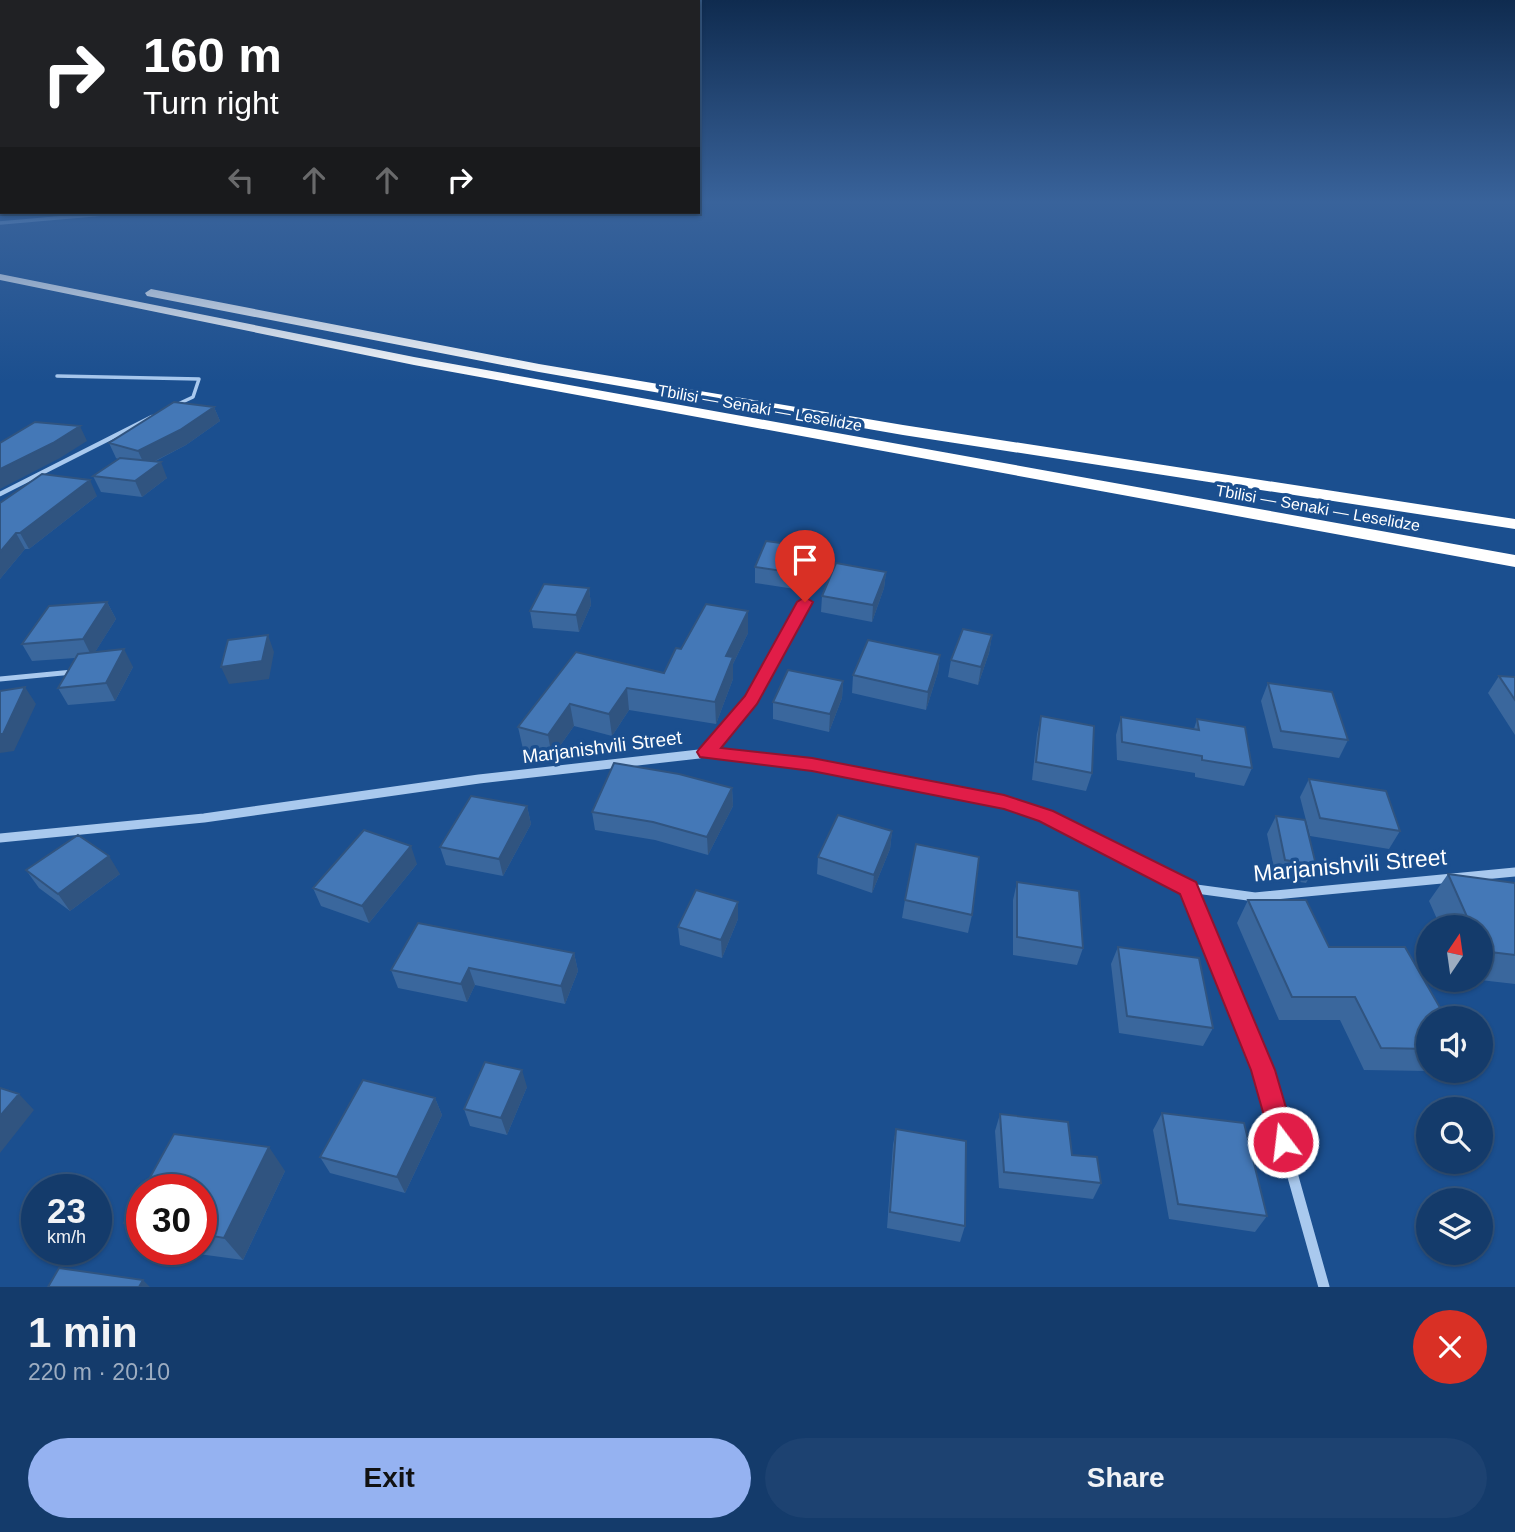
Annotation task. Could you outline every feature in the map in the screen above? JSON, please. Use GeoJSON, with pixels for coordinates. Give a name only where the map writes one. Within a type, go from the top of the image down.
{"type":"FeatureCollection","features":[{"type":"Feature","properties":{"kind":"highway"},"geometry":{"type":"LineString","coordinates":[[0,264],[13,266]]}},
{"type":"Feature","properties":{"kind":"highway","name":"Tbilisi — Senaki — Leselidze"},"geometry":{"type":"LineString","coordinates":[[0,277],[414,361],[1515,561]]}},
{"type":"Feature","properties":{"kind":"highway","name":"Tbilisi — Senaki — Leselidze"},"geometry":{"type":"LineString","coordinates":[[135,290],[539,368],[903,430],[1515,524]]}},
{"type":"Feature","properties":{"kind":"street","name":"Marjanishvili Street"},"geometry":{"type":"LineString","coordinates":[[0,838],[204,818],[479,779],[706,752],[812,764],[1004,802],[1046,816],[1189,888],[1255,897],[1515,872]]}},
{"type":"Feature","properties":{"kind":"street"},"geometry":{"type":"LineString","coordinates":[[1189,888],[1263,1070],[1324,1287]]}},
{"type":"Feature","properties":{"kind":"lane"},"geometry":{"type":"LineString","coordinates":[[57,376],[199,379],[193,397],[169,409]]}},
{"type":"Feature","properties":{"kind":"lane"},"geometry":{"type":"LineString","coordinates":[[0,494],[156,415]]}},
{"type":"Feature","properties":{"kind":"lane"},"geometry":{"type":"LineString","coordinates":[[706,752],[751,700],[805,602]]}},
{"type":"Feature","properties":{"kind":"lane"},"geometry":{"type":"LineString","coordinates":[[0,679],[76,671]]}},
{"type":"Feature","properties":{"kind":"building"},"geometry":{"type":"Polygon","coordinates":[[[174,402],[214,407],[180,430],[138,451],[109,443],[174,402]]]}},
{"type":"Feature","properties":{"kind":"building"},"geometry":{"type":"Polygon","coordinates":[[[35,422],[80,426],[53,443],[0,469],[0,443],[35,422]]]}},
{"type":"Feature","properties":{"kind":"building"},"geometry":{"type":"Polygon","coordinates":[[[120,458],[161,462],[135,481],[93,476],[120,458]]]}},
{"type":"Feature","properties":{"kind":"building"},"geometry":{"type":"Polygon","coordinates":[[[42,474],[90,480],[20,533],[16,533],[0,552],[0,503],[42,474]]]}},
{"type":"Feature","properties":{"kind":"building"},"geometry":{"type":"Polygon","coordinates":[[[766,541],[819,548],[809,575],[755,567],[766,541]]]}},
{"type":"Feature","properties":{"kind":"building"},"geometry":{"type":"Polygon","coordinates":[[[836,563],[886,572],[873,605],[822,596],[836,563]]]}},
{"type":"Feature","properties":{"kind":"building"},"geometry":{"type":"Polygon","coordinates":[[[544,584],[589,588],[576,615],[530,611],[544,584]]]}},
{"type":"Feature","properties":{"kind":"building"},"geometry":{"type":"Polygon","coordinates":[[[107,602],[83,639],[22,644],[49,606],[107,602]]]}},
{"type":"Feature","properties":{"kind":"building"},"geometry":{"type":"Polygon","coordinates":[[[706,604],[748,611],[726,656],[733,657],[715,702],[627,688],[609,714],[570,704],[548,735],[518,727],[576,652],[664,673],[676,648],[681,649],[706,604]]]}},
{"type":"Feature","properties":{"kind":"building"},"geometry":{"type":"Polygon","coordinates":[[[963,629],[992,635],[981,667],[951,660],[963,629]]]}},
{"type":"Feature","properties":{"kind":"building"},"geometry":{"type":"Polygon","coordinates":[[[268,635],[262,661],[221,667],[228,640],[268,635]]]}},
{"type":"Feature","properties":{"kind":"building"},"geometry":{"type":"Polygon","coordinates":[[[868,640],[940,655],[928,692],[853,675],[868,640]]]}},
{"type":"Feature","properties":{"kind":"building"},"geometry":{"type":"Polygon","coordinates":[[[124,649],[106,683],[58,688],[78,654],[124,649]]]}},
{"type":"Feature","properties":{"kind":"building"},"geometry":{"type":"Polygon","coordinates":[[[788,670],[843,681],[830,714],[773,702],[788,670]]]}},
{"type":"Feature","properties":{"kind":"building"},"geometry":{"type":"Polygon","coordinates":[[[1499,676],[1515,677],[1515,700],[1499,676]]]}},
{"type":"Feature","properties":{"kind":"building"},"geometry":{"type":"Polygon","coordinates":[[[1268,683],[1332,692],[1348,740],[1281,731],[1268,683]]]}},
{"type":"Feature","properties":{"kind":"building"},"geometry":{"type":"Polygon","coordinates":[[[25,687],[3,734],[0,734],[0,691],[25,687]]]}},
{"type":"Feature","properties":{"kind":"building"},"geometry":{"type":"Polygon","coordinates":[[[1041,716],[1094,726],[1092,773],[1036,762],[1041,716]]]}},
{"type":"Feature","properties":{"kind":"building"},"geometry":{"type":"Polygon","coordinates":[[[1121,717],[1199,730],[1197,719],[1245,727],[1252,768],[1122,742],[1121,717]]]}},
{"type":"Feature","properties":{"kind":"building"},"geometry":{"type":"Polygon","coordinates":[[[614,763],[679,774],[732,788],[707,837],[653,822],[592,812],[614,763]]]}},
{"type":"Feature","properties":{"kind":"building"},"geometry":{"type":"Polygon","coordinates":[[[1309,779],[1386,791],[1400,831],[1320,818],[1309,779]]]}},
{"type":"Feature","properties":{"kind":"building"},"geometry":{"type":"Polygon","coordinates":[[[471,796],[527,806],[499,859],[440,847],[471,796]]]}},
{"type":"Feature","properties":{"kind":"building"},"geometry":{"type":"Polygon","coordinates":[[[838,815],[892,831],[874,875],[818,857],[838,815]]]}},
{"type":"Feature","properties":{"kind":"building"},"geometry":{"type":"Polygon","coordinates":[[[1276,816],[1305,820],[1316,865],[1285,860],[1276,816]]]}},
{"type":"Feature","properties":{"kind":"building"},"geometry":{"type":"Polygon","coordinates":[[[364,830],[411,846],[362,906],[313,888],[364,830]]]}},
{"type":"Feature","properties":{"kind":"building"},"geometry":{"type":"Polygon","coordinates":[[[78,835],[109,856],[58,894],[26,870],[78,835]]]}},
{"type":"Feature","properties":{"kind":"building"},"geometry":{"type":"Polygon","coordinates":[[[916,844],[979,857],[972,915],[905,900],[916,844]]]}},
{"type":"Feature","properties":{"kind":"building"},"geometry":{"type":"Polygon","coordinates":[[[1448,874],[1515,883],[1515,955],[1493,952],[1493,915],[1466,915],[1448,874]]]}},
{"type":"Feature","properties":{"kind":"building"},"geometry":{"type":"Polygon","coordinates":[[[1017,882],[1079,891],[1083,948],[1017,937],[1017,882]]]}},
{"type":"Feature","properties":{"kind":"building"},"geometry":{"type":"Polygon","coordinates":[[[696,890],[738,902],[721,940],[678,927],[696,890]]]}},
{"type":"Feature","properties":{"kind":"building"},"geometry":{"type":"Polygon","coordinates":[[[1248,900],[1306,900],[1329,947],[1405,947],[1416,966],[1416,992],[1431,992],[1439,1006],[1416,1006],[1416,1049],[1381,1048],[1355,997],[1292,997],[1248,900]]]}},
{"type":"Feature","properties":{"kind":"building"},"geometry":{"type":"Polygon","coordinates":[[[418,923],[574,953],[561,986],[469,968],[461,984],[391,970],[418,923]]]}},
{"type":"Feature","properties":{"kind":"building"},"geometry":{"type":"Polygon","coordinates":[[[1118,947],[1199,958],[1213,1028],[1127,1016],[1118,947]]]}},
{"type":"Feature","properties":{"kind":"building"},"geometry":{"type":"Polygon","coordinates":[[[485,1062],[522,1070],[501,1118],[464,1109],[485,1062]]]}},
{"type":"Feature","properties":{"kind":"building"},"geometry":{"type":"Polygon","coordinates":[[[363,1080],[435,1098],[397,1177],[320,1157],[363,1080]]]}},
{"type":"Feature","properties":{"kind":"building"},"geometry":{"type":"Polygon","coordinates":[[[0,1088],[19,1094],[0,1116],[0,1088]]]}},
{"type":"Feature","properties":{"kind":"building"},"geometry":{"type":"Polygon","coordinates":[[[1162,1113],[1244,1123],[1267,1216],[1178,1204],[1162,1113]]]}},
{"type":"Feature","properties":{"kind":"building"},"geometry":{"type":"Polygon","coordinates":[[[1000,1114],[1068,1122],[1072,1155],[1097,1157],[1101,1183],[1004,1172],[1000,1114]]]}},
{"type":"Feature","properties":{"kind":"building"},"geometry":{"type":"Polygon","coordinates":[[[896,1129],[966,1141],[965,1226],[890,1212],[896,1129]]]}},
{"type":"Feature","properties":{"kind":"building"},"geometry":{"type":"Polygon","coordinates":[[[174,1134],[269,1147],[224,1238],[217,1237],[217,1174],[152,1174],[174,1134]]]}},
{"type":"Feature","properties":{"kind":"building"},"geometry":{"type":"Polygon","coordinates":[[[59,1268],[143,1280],[139,1287],[48,1287],[59,1268]]]}},
{"type":"Feature","properties":{"kind":"route"},"geometry":{"type":"LineString","coordinates":[[805,602],[751,700],[706,752],[812,764],[1004,802],[1046,816],[1189,888],[1263,1070],[1283,1142]]}}]}
